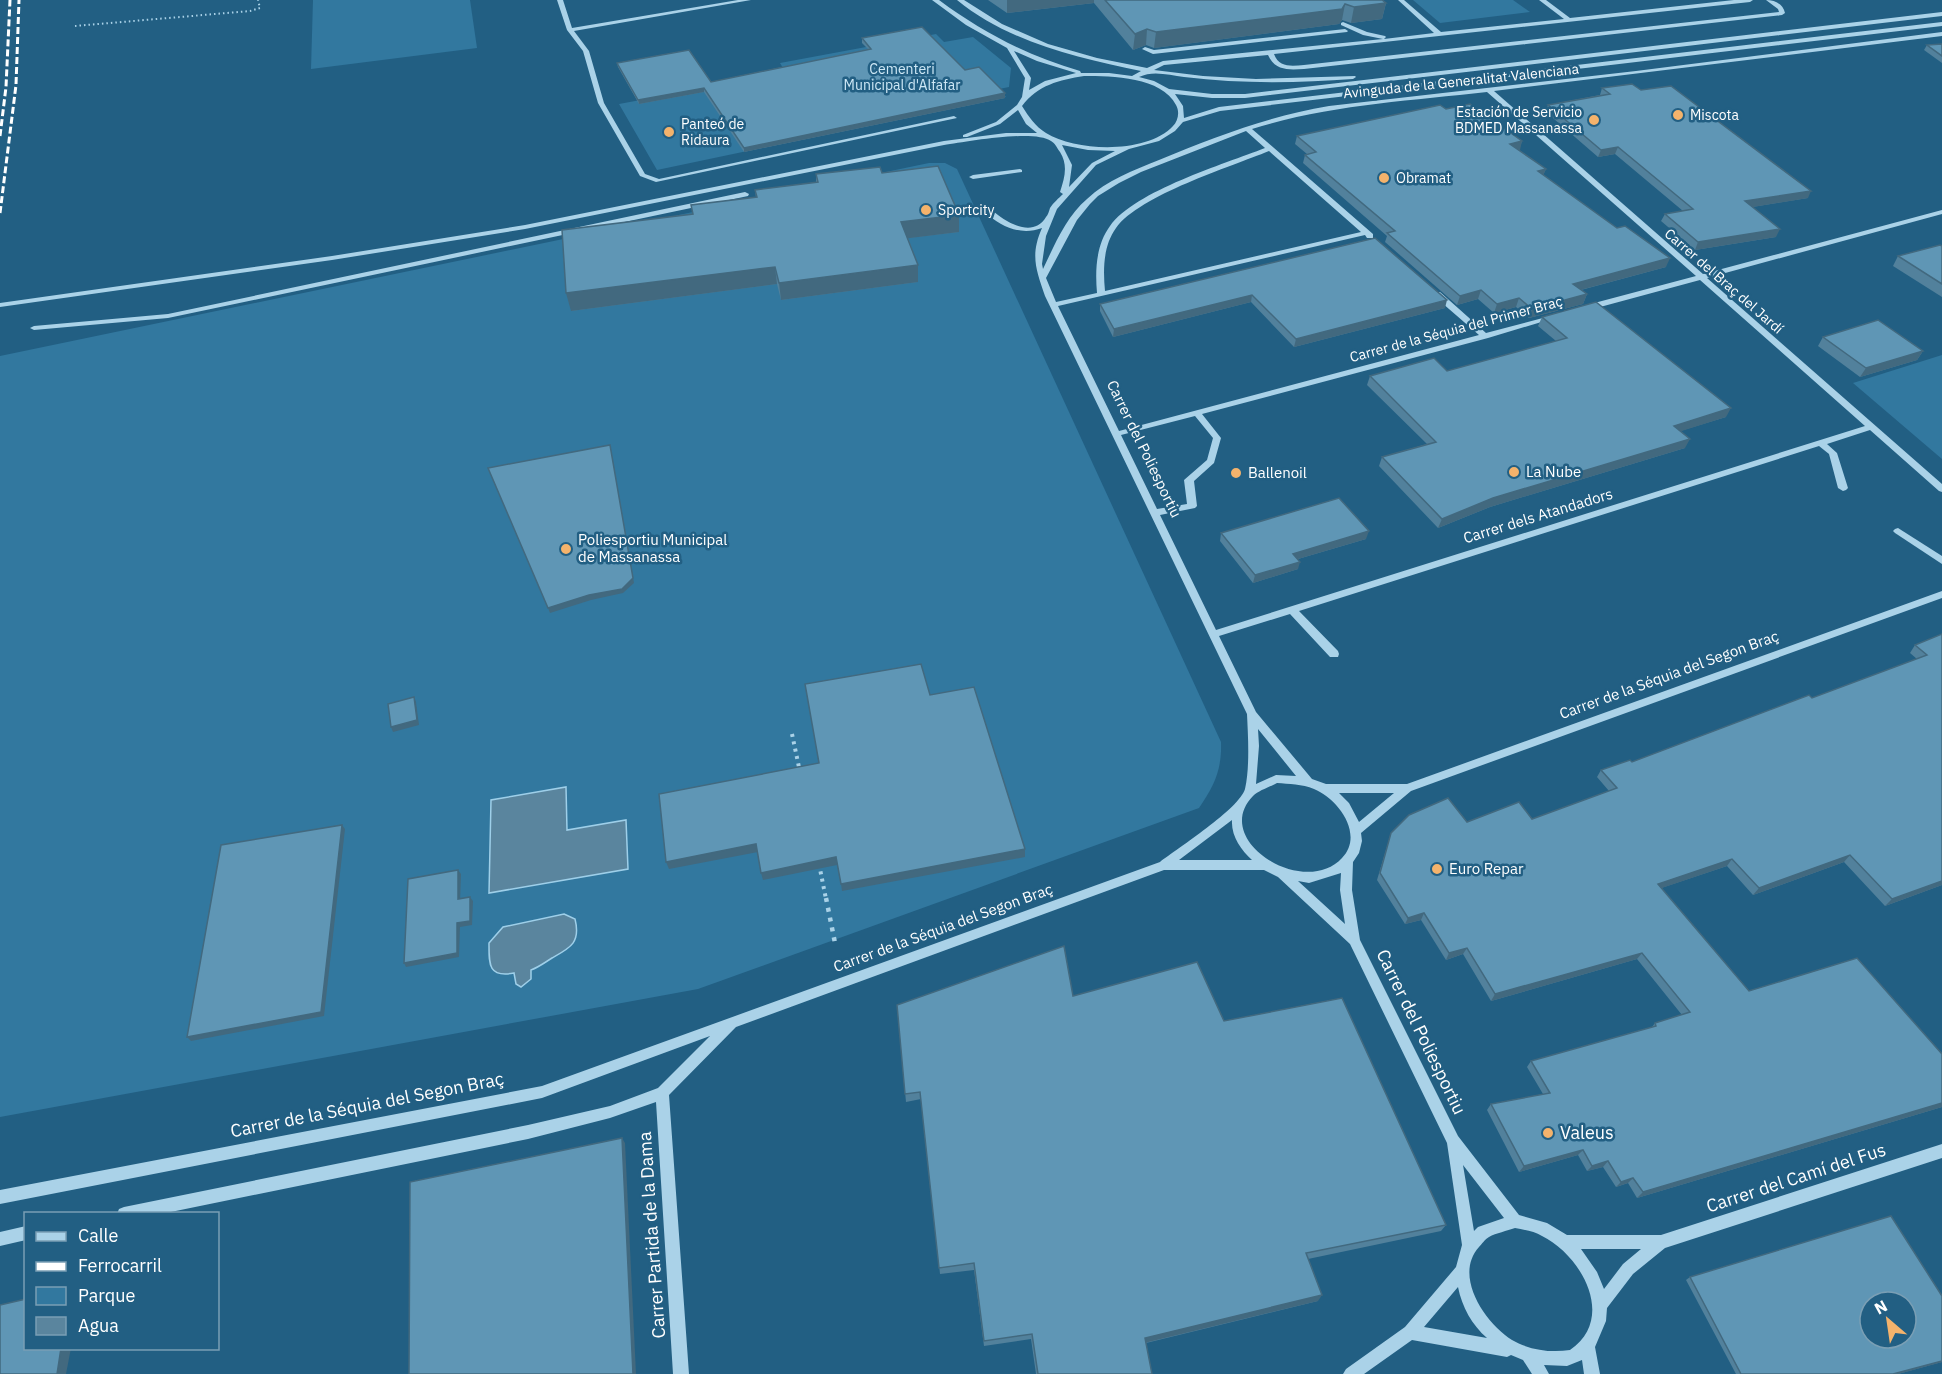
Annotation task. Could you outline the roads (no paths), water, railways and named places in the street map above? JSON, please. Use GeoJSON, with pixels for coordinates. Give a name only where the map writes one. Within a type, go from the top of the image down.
{"type":"FeatureCollection","features":[{"type":"Feature","properties":{"kind":"street"},"geometry":{"type":"LineString","coordinates":[[560,0],[570,30],[586,51],[601,103],[642,176],[658,181],[954,118]]}},
{"type":"Feature","properties":{"kind":"street"},"geometry":{"type":"LineString","coordinates":[[570,30],[748,0]]}},
{"type":"Feature","properties":{"kind":"street"},"geometry":{"type":"LineString","coordinates":[[935,0],[1008,49],[1044,64],[1084,74],[1134,77],[1166,91],[1212,96],[1245,96],[1942,14]]}},
{"type":"Feature","properties":{"kind":"street"},"geometry":{"type":"LineString","coordinates":[[960,0],[984,17],[1030,38],[1085,56],[1128,66],[1192,76],[1297,80],[1347,78],[1442,68],[1509,66]]}},
{"type":"Feature","properties":{"kind":"street"},"geometry":{"type":"LineString","coordinates":[[1401,0],[1440,34]]}},
{"type":"Feature","properties":{"kind":"street"},"geometry":{"type":"LineString","coordinates":[[1542,0],[1569,20]]}},
{"type":"Feature","properties":{"kind":"street"},"geometry":{"type":"LineString","coordinates":[[1134,77],[1163,63],[1750,0]]}},
{"type":"Feature","properties":{"kind":"street"},"geometry":{"type":"LineString","coordinates":[[1270,53],[1272,60],[1278,66],[1304,68],[1782,13],[1781,8],[1769,0]]}},
{"type":"Feature","properties":{"kind":"street"},"geometry":{"type":"LineString","coordinates":[[1019,105],[1023,118],[1042,135],[1056,141],[1091,148],[1128,147],[1162,137],[1180,121],[1221,109],[1942,24]]}},
{"type":"Feature","properties":{"kind":"street"},"geometry":{"type":"LineString","coordinates":[[1145,49],[1153,52],[1342,26],[1365,34],[1395,39]]}},
{"type":"Feature","properties":{"kind":"street"},"geometry":{"type":"LineString","coordinates":[[1342,26],[1352,35],[1354,44]]}},
{"type":"Feature","properties":{"kind":"street","name":"Avinguda de la Generalitat Valenciana"},"geometry":{"type":"LineString","coordinates":[[1043,277],[1070,225],[1087,202],[1098,193],[1148,167],[1246,129],[1302,112],[1490,91],[1942,34]]}},
{"type":"Feature","properties":{"kind":"street"},"geometry":{"type":"LineString","coordinates":[[944,143],[998,123],[1019,105],[1025,96],[1028,78],[1008,49]]}},
{"type":"Feature","properties":{"kind":"street"},"geometry":{"type":"LineString","coordinates":[[1520,73],[1587,73],[1675,66]]}},
{"type":"Feature","properties":{"kind":"street"},"geometry":{"type":"LineString","coordinates":[[1025,96],[1049,82],[1084,74]]}},
{"type":"Feature","properties":{"kind":"street"},"geometry":{"type":"LineString","coordinates":[[1166,91],[1181,108],[1180,121]]}},
{"type":"Feature","properties":{"kind":"street","name":"Carrer del Braç del Jardí"},"geometry":{"type":"LineString","coordinates":[[1490,91],[1942,489]]}},
{"type":"Feature","properties":{"kind":"street"},"geometry":{"type":"LineString","coordinates":[[1246,129],[1375,240]]}},
{"type":"Feature","properties":{"kind":"street"},"geometry":{"type":"LineString","coordinates":[[0,305],[525,226],[944,143],[1006,135],[1042,135]]}},
{"type":"Feature","properties":{"kind":"street","name":"Carrer del Poliesportiu"},"geometry":{"type":"LineString","coordinates":[[1056,141],[1068,158],[1071,169],[1062,198]]}},
{"type":"Feature","properties":{"kind":"street","name":"Carrer del Poliesportiu"},"geometry":{"type":"LineString","coordinates":[[1128,147],[1094,164],[1062,198],[1042,236],[1038,264],[1053,305],[1252,714],[1308,782]]}},
{"type":"Feature","properties":{"kind":"street"},"geometry":{"type":"LineString","coordinates":[[1101,294],[1099,261],[1113,225],[1150,197],[1269,149]]}},
{"type":"Feature","properties":{"kind":"street"},"geometry":{"type":"LineString","coordinates":[[973,177],[1020,171]]}},
{"type":"Feature","properties":{"kind":"street"},"geometry":{"type":"LineString","coordinates":[[34,328],[168,316],[745,194]]}},
{"type":"Feature","properties":{"kind":"street"},"geometry":{"type":"LineString","coordinates":[[989,212],[1000,222],[1023,230],[1042,225],[1049,220]]}},
{"type":"Feature","properties":{"kind":"street","name":"Carrer de la Séquia del Primer Braç"},"geometry":{"type":"LineString","coordinates":[[1576,311],[1942,212]]}},
{"type":"Feature","properties":{"kind":"street"},"geometry":{"type":"LineString","coordinates":[[1053,305],[1366,233]]}},
{"type":"Feature","properties":{"kind":"street"},"geometry":{"type":"LineString","coordinates":[[1426,284],[1485,336]]}},
{"type":"Feature","properties":{"kind":"street","name":"Carrer de la Séquia del Primer Braç"},"geometry":{"type":"LineString","coordinates":[[1116,434],[1564,314]]}},
{"type":"Feature","properties":{"kind":"street"},"geometry":{"type":"LineString","coordinates":[[1155,513],[1192,506],[1188,480],[1210,461],[1217,438],[1197,413]]}},
{"type":"Feature","properties":{"kind":"street","name":"Carrer dels Atandadors"},"geometry":{"type":"LineString","coordinates":[[1215,634],[1871,427]]}},
{"type":"Feature","properties":{"kind":"street"},"geometry":{"type":"LineString","coordinates":[[1821,443],[1833,453],[1843,488]]}},
{"type":"Feature","properties":{"kind":"street"},"geometry":{"type":"LineString","coordinates":[[1899,531],[1942,561]]}},
{"type":"Feature","properties":{"kind":"street","name":"Carrer de la Séquia del Segon Braç"},"geometry":{"type":"LineString","coordinates":[[1326,789],[1407,788],[1942,594]]}},
{"type":"Feature","properties":{"kind":"street"},"geometry":{"type":"LineString","coordinates":[[1292,610],[1334,654]]}},
{"type":"Feature","properties":{"kind":"street","name":"Carrer del Poliesportiu"},"geometry":{"type":"LineString","coordinates":[[1250,791],[1254,746],[1252,714]]}},
{"type":"Feature","properties":{"kind":"street"},"geometry":{"type":"LineString","coordinates":[[1276,779],[1308,782],[1326,789],[1347,807],[1357,830],[1353,852],[1347,862],[1326,875],[1312,878],[1283,874],[1264,866],[1250,854],[1240,840],[1236,825],[1237,810],[1250,791],[1276,779]]}},
{"type":"Feature","properties":{"kind":"street","name":"Carrer de la Séquia del Segon Braç"},"geometry":{"type":"LineString","coordinates":[[1357,830],[1407,788]]}},
{"type":"Feature","properties":{"kind":"street","name":"Carrer de la Séquia del Segon Braç"},"geometry":{"type":"LineString","coordinates":[[0,1197],[542,1092],[1164,865],[1237,810]]}},
{"type":"Feature","properties":{"kind":"street","name":"Carrer del Poliesportiu"},"geometry":{"type":"LineString","coordinates":[[1347,862],[1346,890],[1354,940],[1453,1141],[1515,1221]]}},
{"type":"Feature","properties":{"kind":"street","name":"Carrer de la Séquia del Segon Braç"},"geometry":{"type":"LineString","coordinates":[[1164,865],[1264,866]]}},
{"type":"Feature","properties":{"kind":"street","name":"Carrer del Poliesportiu"},"geometry":{"type":"LineString","coordinates":[[1283,874],[1354,940]]}},
{"type":"Feature","properties":{"kind":"street","name":"Carrer de la Séquia del Segon Braç"},"geometry":{"type":"LineString","coordinates":[[134,1212],[528,1132],[610,1112],[662,1093],[733,1022]]}},
{"type":"Feature","properties":{"kind":"street","name":"Carrer Partida de la Dama"},"geometry":{"type":"LineString","coordinates":[[662,1093],[681,1374]]}},
{"type":"Feature","properties":{"kind":"street","name":"Carrer del Poliesportiu"},"geometry":{"type":"LineString","coordinates":[[1453,1141],[1469,1244]]}},
{"type":"Feature","properties":{"kind":"street","name":"Carrer del Camí del Fus"},"geometry":{"type":"LineString","coordinates":[[1565,1242],[1661,1242],[1942,1151]]}},
{"type":"Feature","properties":{"kind":"street"},"geometry":{"type":"LineString","coordinates":[[1410,1332],[1509,1350],[1530,1359],[1551,1362],[1571,1357],[1587,1347],[1597,1328],[1600,1305],[1595,1283],[1583,1261],[1565,1242],[1533,1224],[1515,1221],[1481,1232],[1469,1244],[1462,1271],[1464,1293],[1474,1314],[1489,1334],[1509,1350]]}},
{"type":"Feature","properties":{"kind":"street"},"geometry":{"type":"LineString","coordinates":[[0,1239],[24,1233]]}},
{"type":"Feature","properties":{"kind":"street","name":"Carrer del Camí del Fus"},"geometry":{"type":"LineString","coordinates":[[1600,1305],[1628,1269],[1661,1242]]}},
{"type":"Feature","properties":{"kind":"street"},"geometry":{"type":"LineString","coordinates":[[1351,1374],[1410,1332],[1462,1271]]}},
{"type":"Feature","properties":{"kind":"street"},"geometry":{"type":"LineString","coordinates":[[1587,1347],[1592,1374]]}},
{"type":"Feature","properties":{"kind":"street"},"geometry":{"type":"LineString","coordinates":[[1530,1359],[1541,1374]]}},
{"type":"Feature","properties":{"kind":"water"},"geometry":{"type":"Polygon","coordinates":[[[566,787],[567,830],[626,820],[628,869],[489,893],[491,800],[566,787]]]}},
{"type":"Feature","properties":{"kind":"water"},"geometry":{"type":"Polygon","coordinates":[[[564,914],[575,919],[575,939],[569,948],[531,970],[531,979],[521,987],[516,984],[514,973],[499,973],[492,968],[489,943],[503,927],[564,914]]]}},
{"type":"Feature","properties":{"kind":"railway"},"geometry":{"type":"LineString","coordinates":[[0,136],[6,87],[10,0]]}},
{"type":"Feature","properties":{"kind":"railway"},"geometry":{"type":"LineString","coordinates":[[0,213],[16,85],[19,0]]}},
{"type":"Feature","properties":{"kind":"place","name":"Miscota"},"geometry":{"type":"Point","coordinates":[1678,115]}},
{"type":"Feature","properties":{"kind":"place","name":"Estación de Servicio BDMED Massanassa"},"geometry":{"type":"Point","coordinates":[1594,120]}},
{"type":"Feature","properties":{"kind":"place","name":"Panteó de Ridaura"},"geometry":{"type":"Point","coordinates":[669,132]}},
{"type":"Feature","properties":{"kind":"place","name":"Obramat"},"geometry":{"type":"Point","coordinates":[1384,178]}},
{"type":"Feature","properties":{"kind":"place","name":"Sportcity"},"geometry":{"type":"Point","coordinates":[926,210]}},
{"type":"Feature","properties":{"kind":"place","name":"La Nube"},"geometry":{"type":"Point","coordinates":[1514,472]}},
{"type":"Feature","properties":{"kind":"place","name":"Ballenoil"},"geometry":{"type":"Point","coordinates":[1236,473]}},
{"type":"Feature","properties":{"kind":"place","name":"Poliesportiu Municipal de Massanassa"},"geometry":{"type":"Point","coordinates":[566,549]}},
{"type":"Feature","properties":{"kind":"place","name":"Euro Repar"},"geometry":{"type":"Point","coordinates":[1437,869]}},
{"type":"Feature","properties":{"kind":"place","name":"Valeus"},"geometry":{"type":"Point","coordinates":[1548,1133]}},
{"type":"Feature","properties":{"kind":"park label","name":"Cementeri Municipal d'Alfafar"},"geometry":{"type":"Point","coordinates":[902,78]}}]}
